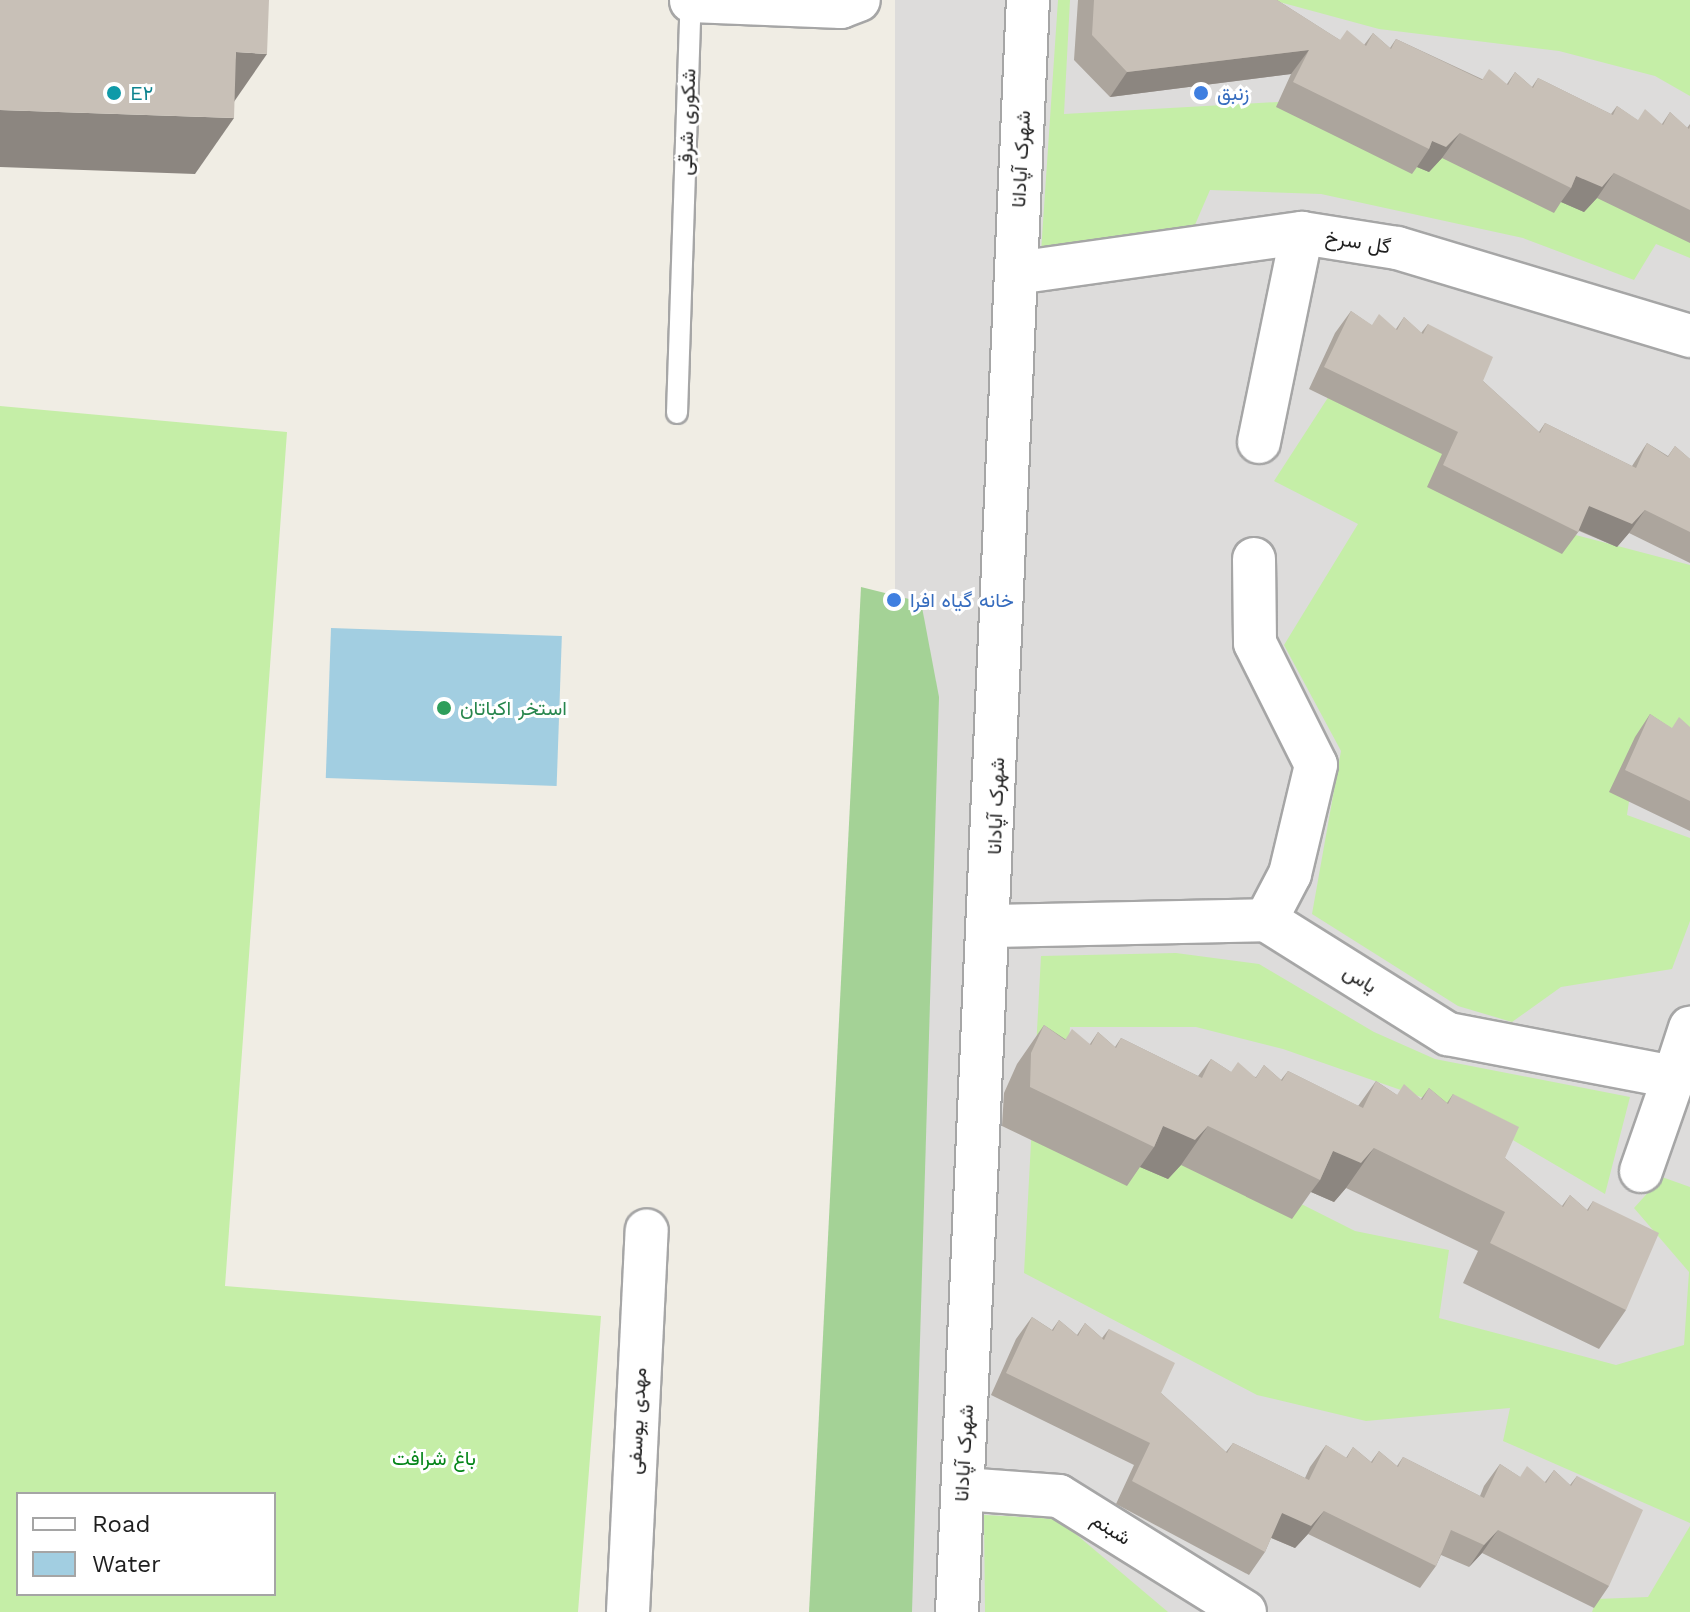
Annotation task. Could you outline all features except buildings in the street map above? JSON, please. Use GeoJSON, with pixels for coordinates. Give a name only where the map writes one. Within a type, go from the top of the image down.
{"type":"FeatureCollection","features":[{"type":"Feature","properties":{"kind":"street","name":"شکوری شرقی"},"geometry":{"type":"LineString","coordinates":[[691,1],[841,7],[859,0]]}},
{"type":"Feature","properties":{"kind":"street","name":"شهرک آپادانا"},"geometry":{"type":"LineString","coordinates":[[957,1612],[991,926],[1028,0]]}},
{"type":"Feature","properties":{"kind":"street","name":"گل سرخ"},"geometry":{"type":"LineString","coordinates":[[1016,273],[1302,233],[1397,248],[1690,336]]}},
{"type":"Feature","properties":{"kind":"street"},"geometry":{"type":"LineString","coordinates":[[1259,442],[1302,233]]}},
{"type":"Feature","properties":{"kind":"street"},"geometry":{"type":"LineString","coordinates":[[991,926],[1266,920],[1290,874],[1316,765],[1255,643],[1254,559]]}},
{"type":"Feature","properties":{"kind":"street","name":"یاس"},"geometry":{"type":"LineString","coordinates":[[1266,920],[1448,1034],[1674,1077]]}},
{"type":"Feature","properties":{"kind":"street"},"geometry":{"type":"LineString","coordinates":[[1641,1171],[1690,1028]]}},
{"type":"Feature","properties":{"kind":"street","name":"مهدی یوسفی"},"geometry":{"type":"LineString","coordinates":[[628,1612],[647,1230]]}},
{"type":"Feature","properties":{"kind":"street","name":"شبنم"},"geometry":{"type":"LineString","coordinates":[[963,1489],[1059,1496],[1245,1612]]}},
{"type":"Feature","properties":{"kind":"lane","name":"شکوری شرقی"},"geometry":{"type":"LineString","coordinates":[[677,413],[691,1]]}},
{"type":"Feature","properties":{"kind":"shaded area"},"geometry":{"type":"Polygon","coordinates":[[[895,0],[1690,0],[1690,1612],[895,1612],[895,0]]]}},
{"type":"Feature","properties":{"kind":"green space"},"geometry":{"type":"Polygon","coordinates":[[[1058,0],[1070,0],[1064,114],[1278,102],[1382,147],[1654,194],[1690,235],[1690,258],[1656,244],[1634,280],[1523,238],[1321,194],[1210,190],[1194,227],[1041,252],[1058,0]]]}},
{"type":"Feature","properties":{"kind":"green space"},"geometry":{"type":"Polygon","coordinates":[[[1272,0],[1690,0],[1690,96],[1655,76],[1559,51],[1379,29],[1272,0]]]}},
{"type":"Feature","properties":{"kind":"green space"},"geometry":{"type":"Polygon","coordinates":[[[1340,379],[1549,528],[1690,565],[1690,741],[1638,740],[1627,815],[1690,838],[1690,921],[1672,969],[1561,987],[1512,1022],[1458,1006],[1312,914],[1341,751],[1284,645],[1358,524],[1274,481],[1340,379]]]}},
{"type":"Feature","properties":{"kind":"green space","name":"باغ شرافت"},"geometry":{"type":"Polygon","coordinates":[[[0,406],[287,432],[225,1286],[601,1316],[578,1612],[0,1612],[0,406]]]}},
{"type":"Feature","properties":{"kind":"green space"},"geometry":{"type":"Polygon","coordinates":[[[861,587],[921,602],[939,697],[912,1612],[809,1612],[861,587]]]}},
{"type":"Feature","properties":{"kind":"green space"},"geometry":{"type":"Polygon","coordinates":[[[1176,953],[1259,964],[1374,1032],[1435,1059],[1630,1097],[1605,1194],[1467,1113],[1283,1049],[1196,1027],[1070,1027],[1062,1133],[1196,1151],[1355,1231],[1449,1250],[1439,1318],[1616,1365],[1684,1345],[1689,1272],[1634,1208],[1662,1177],[1690,1187],[1690,1523],[1503,1441],[1510,1408],[1366,1421],[1257,1395],[1024,1273],[1041,956],[1176,953]]]}},
{"type":"Feature","properties":{"kind":"green space"},"geometry":{"type":"Polygon","coordinates":[[[984,1515],[1058,1519],[1168,1612],[985,1612],[984,1515]]]}},
{"type":"Feature","properties":{"kind":"green space"},"geometry":{"type":"Polygon","coordinates":[[[1690,1526],[1690,1612],[1592,1612],[1597,1599],[1648,1597],[1690,1526]]]}},
{"type":"Feature","properties":{"kind":"water","name":"استخر اکباتان"},"geometry":{"type":"Polygon","coordinates":[[[331,628],[562,636],[557,786],[326,778],[331,628]]]}},
{"type":"Feature","properties":{"kind":"place","name":"E۲"},"geometry":{"type":"Point","coordinates":[114,93]}},
{"type":"Feature","properties":{"kind":"place","name":"زنبق"},"geometry":{"type":"Point","coordinates":[1201,93]}},
{"type":"Feature","properties":{"kind":"place","name":"خانه گیاه افرا"},"geometry":{"type":"Point","coordinates":[894,600]}},
{"type":"Feature","properties":{"kind":"place","name":"استخر اکباتان"},"geometry":{"type":"Point","coordinates":[444,708]}}]}
